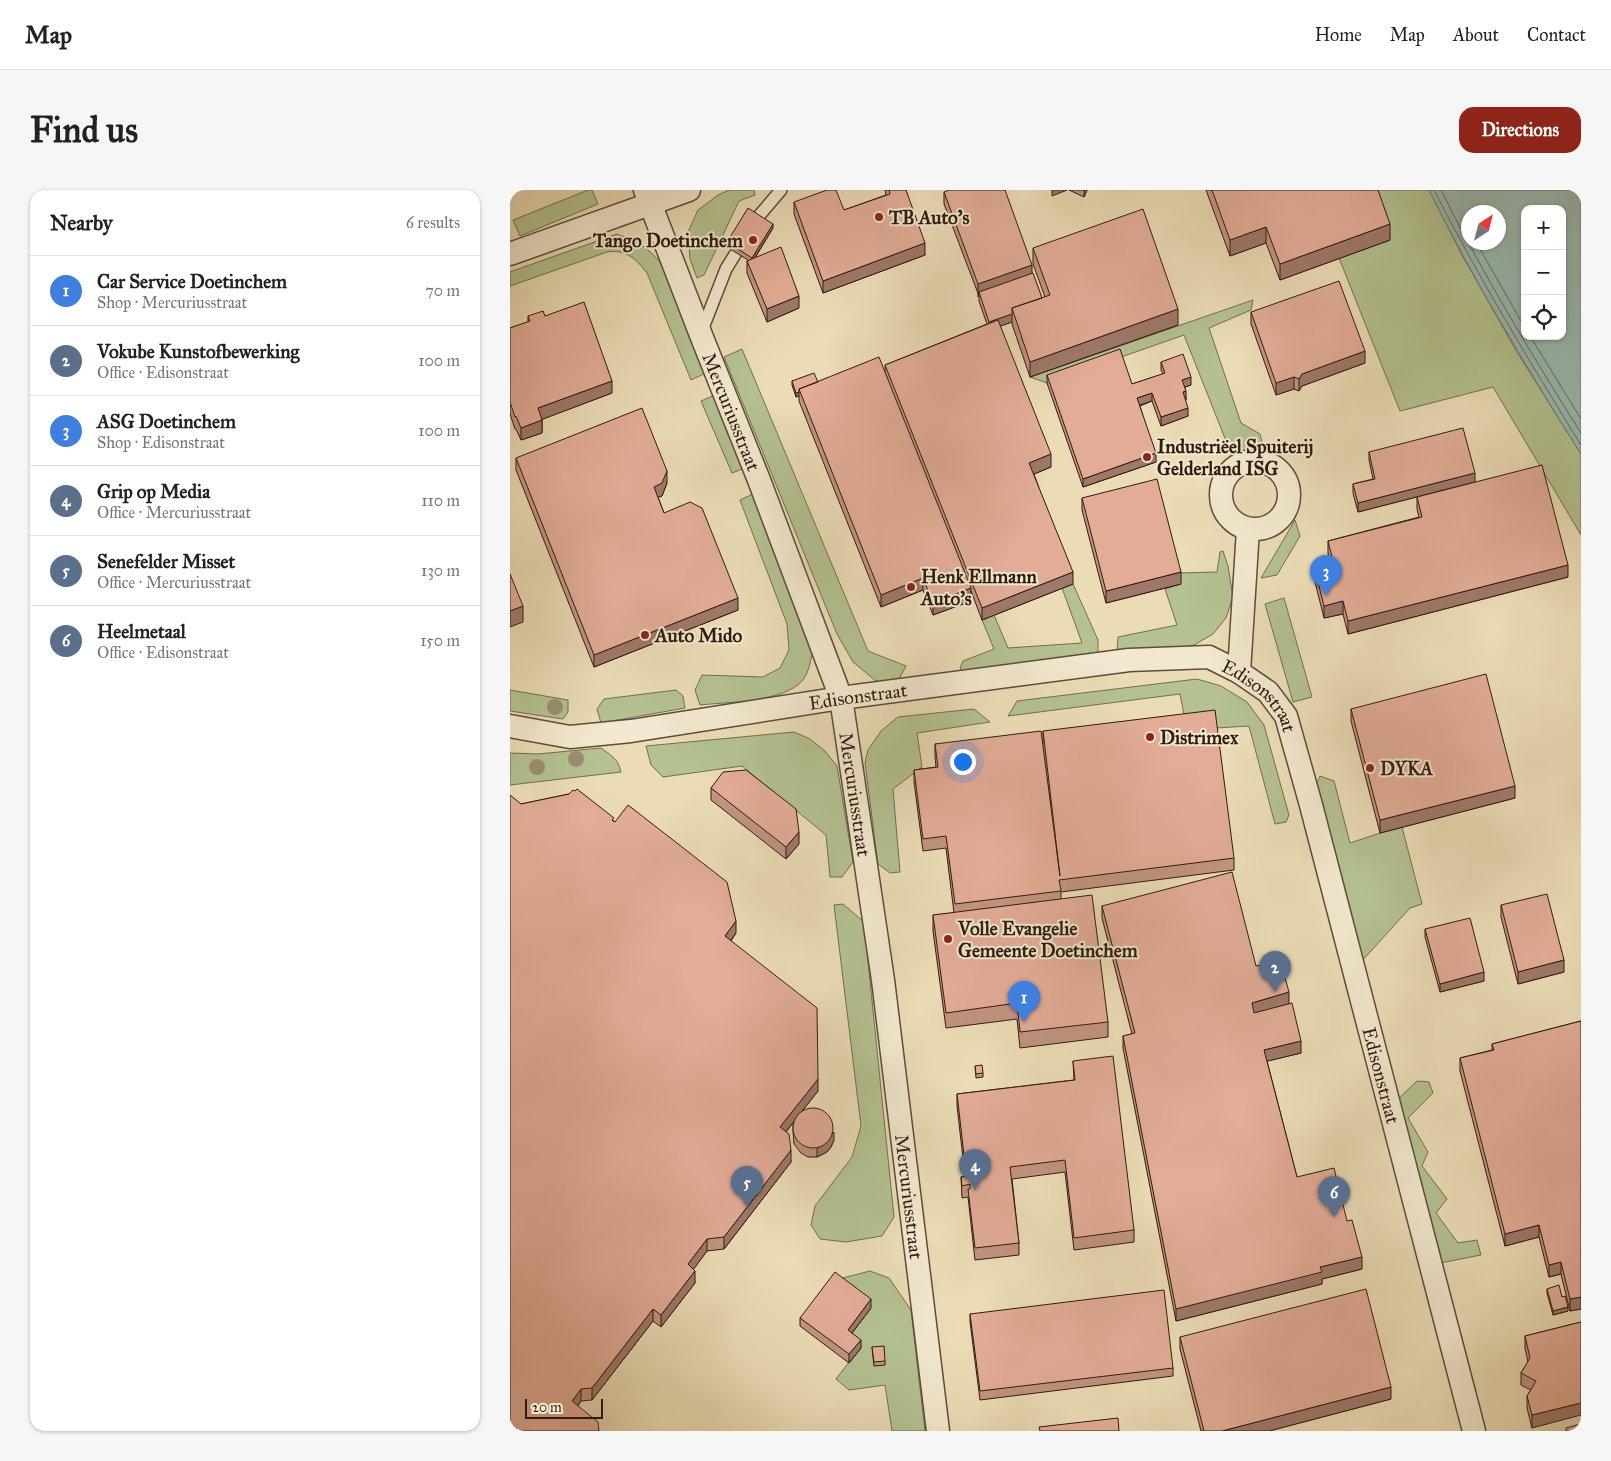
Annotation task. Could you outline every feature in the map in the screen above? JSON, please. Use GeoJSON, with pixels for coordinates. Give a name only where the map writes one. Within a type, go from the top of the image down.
{"type":"FeatureCollection","features":[{"type":"Feature","properties":{"kind":"street"},"geometry":{"type":"LineString","coordinates":[[510,254],[648,197],[689,190]]}},
{"type":"Feature","properties":{"kind":"street","name":"Mercuriusstraat"},"geometry":{"type":"LineString","coordinates":[[648,197],[700,335],[759,480],[841,698],[883,980],[938,1431]]}},
{"type":"Feature","properties":{"kind":"street"},"geometry":{"type":"LineString","coordinates":[[1239,672],[1248,529]]}},
{"type":"Feature","properties":{"kind":"street","name":"Edisonstraat"},"geometry":{"type":"LineString","coordinates":[[510,726],[570,736],[631,731],[841,698],[1129,660],[1209,656],[1239,672],[1268,692],[1286,716],[1311,805],[1474,1431]]}},
{"type":"Feature","properties":{"kind":"lane"},"geometry":{"type":"LineString","coordinates":[[700,335],[726,269],[758,218],[780,190]]}},
{"type":"Feature","properties":{"kind":"green space"},"geometry":{"type":"Polygon","coordinates":[[[592,190],[598,204],[520,236],[513,220],[592,190]]]}},
{"type":"Feature","properties":{"kind":"green space"},"geometry":{"type":"Polygon","coordinates":[[[729,190],[754,190],[755,195],[739,201],[704,275],[697,278],[690,259],[688,232],[698,210],[718,195],[729,190]]]}},
{"type":"Feature","properties":{"kind":"green space"},"geometry":{"type":"Polygon","coordinates":[[[1372,190],[1429,190],[1462,255],[1517,352],[1581,454],[1581,535],[1493,387],[1400,411],[1339,258],[1390,240],[1372,190]]]}},
{"type":"Feature","properties":{"kind":"green space"},"geometry":{"type":"Polygon","coordinates":[[[617,234],[641,245],[661,263],[706,373],[691,380],[647,273],[630,256],[620,252],[607,252],[510,286],[510,272],[617,234]]]}},
{"type":"Feature","properties":{"kind":"green space"},"geometry":{"type":"Polygon","coordinates":[[[1253,300],[1251,310],[1209,328],[1241,423],[1260,434],[1262,442],[1257,450],[1240,451],[1232,456],[1184,335],[1047,383],[1030,377],[1253,300]]]}},
{"type":"Feature","properties":{"kind":"green space"},"geometry":{"type":"Polygon","coordinates":[[[742,349],[868,651],[906,666],[896,685],[876,681],[853,662],[837,634],[724,357],[742,349]]]}},
{"type":"Feature","properties":{"kind":"green space"},"geometry":{"type":"Polygon","coordinates":[[[715,395],[745,468],[732,473],[701,401],[715,395]]]}},
{"type":"Feature","properties":{"kind":"green space"},"geometry":{"type":"Polygon","coordinates":[[[755,493],[813,647],[810,664],[803,680],[795,687],[783,693],[755,700],[700,705],[695,690],[702,675],[763,677],[780,668],[789,650],[787,624],[740,500],[755,493]]]}},
{"type":"Feature","properties":{"kind":"green space"},"geometry":{"type":"Polygon","coordinates":[[[1295,520],[1300,536],[1277,575],[1261,578],[1295,520]]]}},
{"type":"Feature","properties":{"kind":"green space"},"geometry":{"type":"Polygon","coordinates":[[[1223,551],[1228,566],[1233,597],[1226,618],[1213,634],[1194,645],[1124,657],[1117,651],[1118,637],[1177,625],[1165,589],[1180,584],[1178,573],[1217,572],[1220,552],[1223,551]]]}},
{"type":"Feature","properties":{"kind":"green space"},"geometry":{"type":"Polygon","coordinates":[[[1073,584],[1098,640],[1098,653],[966,677],[960,668],[963,661],[994,649],[982,620],[994,615],[1008,648],[1082,643],[1062,588],[1073,584]]]}},
{"type":"Feature","properties":{"kind":"green space"},"geometry":{"type":"Polygon","coordinates":[[[1284,598],[1312,697],[1293,702],[1265,604],[1284,598]]]}},
{"type":"Feature","properties":{"kind":"green space"},"geometry":{"type":"Polygon","coordinates":[[[1197,679],[1221,686],[1247,702],[1264,725],[1289,815],[1286,822],[1275,824],[1249,726],[1216,728],[1186,725],[1180,694],[1008,716],[1017,701],[1197,679]]]}},
{"type":"Feature","properties":{"kind":"green space"},"geometry":{"type":"Polygon","coordinates":[[[510,690],[568,700],[568,712],[563,719],[510,711],[510,690]]]}},
{"type":"Feature","properties":{"kind":"green space"},"geometry":{"type":"Polygon","coordinates":[[[676,690],[683,696],[685,708],[601,723],[597,709],[604,699],[676,690]]]}},
{"type":"Feature","properties":{"kind":"green space"},"geometry":{"type":"Polygon","coordinates":[[[974,709],[990,722],[917,733],[922,767],[893,789],[900,872],[890,873],[878,864],[865,763],[868,750],[881,731],[898,717],[974,709]]]}},
{"type":"Feature","properties":{"kind":"green space"},"geometry":{"type":"Polygon","coordinates":[[[794,732],[810,739],[825,751],[837,766],[853,862],[842,877],[830,877],[826,835],[742,766],[663,777],[651,765],[646,746],[794,732]]]}},
{"type":"Feature","properties":{"kind":"green space"},"geometry":{"type":"Polygon","coordinates":[[[601,748],[616,761],[621,772],[510,785],[510,753],[538,754],[601,748]]]}},
{"type":"Feature","properties":{"kind":"green space"},"geometry":{"type":"Polygon","coordinates":[[[1320,776],[1334,781],[1350,843],[1402,827],[1422,904],[1410,908],[1361,962],[1314,789],[1320,776]]]}},
{"type":"Feature","properties":{"kind":"green space"},"geometry":{"type":"Polygon","coordinates":[[[843,904],[864,922],[894,1217],[882,1236],[846,1242],[820,1239],[811,1225],[815,1206],[852,1157],[861,1126],[834,905],[843,904]]]}},
{"type":"Feature","properties":{"kind":"green space"},"geometry":{"type":"Polygon","coordinates":[[[1417,1081],[1429,1082],[1433,1093],[1408,1118],[1428,1152],[1422,1166],[1447,1199],[1436,1213],[1458,1243],[1477,1240],[1481,1255],[1435,1264],[1397,1100],[1417,1081]]]}},
{"type":"Feature","properties":{"kind":"green space"},"geometry":{"type":"Polygon","coordinates":[[[870,1271],[889,1278],[911,1310],[925,1431],[892,1431],[885,1385],[849,1390],[836,1379],[860,1348],[848,1338],[835,1280],[870,1271]]]}},
{"type":"Feature","properties":{"kind":"water"},"geometry":{"type":"Polygon","coordinates":[[[1429,190],[1581,190],[1581,454],[1502,324],[1464,258],[1429,190]]]}},
{"type":"Feature","properties":{"kind":"building"},"geometry":{"type":"Polygon","coordinates":[[[827,190],[836,190],[844,210],[890,194],[889,190],[906,190],[925,243],[823,281],[794,202],[827,190]]]}},
{"type":"Feature","properties":{"kind":"building"},"geometry":{"type":"Polygon","coordinates":[[[949,190],[1005,190],[1032,265],[978,284],[944,192],[949,190]]]}},
{"type":"Feature","properties":{"kind":"building"},"geometry":{"type":"Polygon","coordinates":[[[1212,190],[1378,190],[1390,224],[1280,264],[1266,227],[1230,240],[1212,190]]]}},
{"type":"Feature","properties":{"kind":"building"},"geometry":{"type":"Polygon","coordinates":[[[748,208],[773,224],[752,258],[727,242],[748,208]]]}},
{"type":"Feature","properties":{"kind":"building"},"geometry":{"type":"Polygon","coordinates":[[[1143,209],[1178,309],[1030,362],[1012,308],[1050,295],[1033,248],[1143,209]]]}},
{"type":"Feature","properties":{"kind":"building"},"geometry":{"type":"Polygon","coordinates":[[[781,247],[799,296],[767,309],[747,261],[781,247]]]}},
{"type":"Feature","properties":{"kind":"building"},"geometry":{"type":"Polygon","coordinates":[[[1033,273],[1042,298],[1012,308],[1012,314],[989,322],[979,292],[1033,273]]]}},
{"type":"Feature","properties":{"kind":"building"},"geometry":{"type":"Polygon","coordinates":[[[1339,281],[1365,351],[1302,374],[1299,379],[1294,377],[1276,383],[1251,312],[1339,281]]]}},
{"type":"Feature","properties":{"kind":"building"},"geometry":{"type":"Polygon","coordinates":[[[584,302],[612,381],[538,408],[542,420],[521,428],[510,402],[510,328],[530,321],[528,316],[543,311],[545,316],[584,302]]]}},
{"type":"Feature","properties":{"kind":"building"},"geometry":{"type":"Polygon","coordinates":[[[998,320],[1051,454],[1029,463],[1073,572],[982,608],[885,365],[998,320]]]}},
{"type":"Feature","properties":{"kind":"building"},"geometry":{"type":"Polygon","coordinates":[[[1120,349],[1132,384],[1165,373],[1161,362],[1183,354],[1191,377],[1182,380],[1186,391],[1183,392],[1188,408],[1161,417],[1152,393],[1137,398],[1156,453],[1083,479],[1047,375],[1120,349]]]}},
{"type":"Feature","properties":{"kind":"building"},"geometry":{"type":"Polygon","coordinates":[[[879,357],[971,588],[933,603],[923,578],[881,595],[799,389],[879,357]]]}},
{"type":"Feature","properties":{"kind":"building"},"geometry":{"type":"Polygon","coordinates":[[[814,373],[818,382],[799,389],[799,392],[796,393],[792,381],[814,373]]]}},
{"type":"Feature","properties":{"kind":"building"},"geometry":{"type":"Polygon","coordinates":[[[642,408],[667,471],[662,483],[654,487],[664,513],[690,502],[702,508],[738,598],[594,655],[516,458],[642,408]]]}},
{"type":"Feature","properties":{"kind":"building"},"geometry":{"type":"Polygon","coordinates":[[[1463,428],[1475,473],[1358,503],[1353,484],[1375,479],[1369,452],[1463,428]]]}},
{"type":"Feature","properties":{"kind":"building"},"geometry":{"type":"Polygon","coordinates":[[[1542,465],[1568,565],[1348,621],[1343,601],[1324,606],[1314,566],[1333,561],[1328,541],[1422,517],[1417,497],[1542,465]]]}},
{"type":"Feature","properties":{"kind":"building"},"geometry":{"type":"Polygon","coordinates":[[[1157,479],[1181,572],[1106,591],[1082,498],[1157,479]]]}},
{"type":"Feature","properties":{"kind":"building"},"geometry":{"type":"Polygon","coordinates":[[[510,574],[523,606],[510,611],[510,574]]]}},
{"type":"Feature","properties":{"kind":"building"},"geometry":{"type":"Polygon","coordinates":[[[1486,674],[1515,786],[1380,820],[1351,709],[1486,674]]]}},
{"type":"Feature","properties":{"kind":"building"},"geometry":{"type":"Polygon","coordinates":[[[1215,710],[1234,858],[1059,880],[1061,891],[955,904],[946,836],[923,839],[914,770],[938,767],[935,744],[1041,731],[1060,876],[1043,731],[1215,710]]]}},
{"type":"Feature","properties":{"kind":"building"},"geometry":{"type":"Polygon","coordinates":[[[746,770],[796,809],[799,832],[786,847],[711,788],[723,772],[746,770]]]}},
{"type":"Feature","properties":{"kind":"building"},"geometry":{"type":"Polygon","coordinates":[[[577,789],[614,818],[612,820],[615,822],[628,805],[727,882],[736,921],[725,936],[817,1008],[818,1079],[780,1127],[789,1134],[791,1150],[724,1237],[707,1239],[688,1264],[695,1271],[661,1315],[653,1309],[592,1388],[581,1389],[572,1401],[598,1422],[599,1431],[510,1431],[510,795],[521,804],[569,794],[577,789]]]}},
{"type":"Feature","properties":{"kind":"building"},"geometry":{"type":"Polygon","coordinates":[[[1232,872],[1256,966],[1280,960],[1289,992],[1252,1003],[1254,1013],[1292,1003],[1301,1041],[1264,1050],[1297,1177],[1334,1168],[1347,1221],[1352,1220],[1362,1257],[1320,1267],[1322,1272],[1176,1309],[1123,1036],[1135,1033],[1102,906],[1232,872]]]}},
{"type":"Feature","properties":{"kind":"building"},"geometry":{"type":"Polygon","coordinates":[[[1547,894],[1564,960],[1518,972],[1501,905],[1547,894]]]}},
{"type":"Feature","properties":{"kind":"building"},"geometry":{"type":"Polygon","coordinates":[[[1092,895],[1108,1022],[1020,1032],[1017,1003],[946,1013],[933,915],[1092,895]]]}},
{"type":"Feature","properties":{"kind":"building"},"geometry":{"type":"Polygon","coordinates":[[[1470,918],[1484,972],[1440,984],[1425,929],[1470,918]]]}},
{"type":"Feature","properties":{"kind":"building"},"geometry":{"type":"Polygon","coordinates":[[[1581,1021],[1581,1297],[1570,1299],[1561,1262],[1549,1265],[1539,1225],[1505,1234],[1460,1058],[1494,1050],[1492,1044],[1581,1021]]]}},
{"type":"Feature","properties":{"kind":"building"},"geometry":{"type":"Polygon","coordinates":[[[1113,1056],[1134,1230],[1074,1238],[1065,1160],[1010,1167],[1019,1243],[975,1248],[968,1189],[970,1189],[970,1184],[962,1186],[961,1177],[969,1176],[968,1172],[966,1172],[957,1094],[1075,1080],[1073,1061],[1113,1056]]]}},
{"type":"Feature","properties":{"kind":"building"},"geometry":{"type":"Polygon","coordinates":[[[982,1065],[983,1073],[976,1074],[975,1066],[982,1065]]]}},
{"type":"Feature","properties":{"kind":"building"},"geometry":{"type":"Polygon","coordinates":[[[817,1108],[824,1111],[830,1117],[833,1128],[832,1136],[824,1145],[817,1148],[809,1148],[802,1145],[794,1136],[793,1124],[796,1117],[805,1109],[817,1108]]]}},
{"type":"Feature","properties":{"kind":"building"},"geometry":{"type":"Polygon","coordinates":[[[835,1272],[871,1299],[848,1330],[861,1340],[849,1354],[800,1318],[835,1272]]]}},
{"type":"Feature","properties":{"kind":"building"},"geometry":{"type":"Polygon","coordinates":[[[1559,1285],[1562,1297],[1565,1296],[1568,1307],[1553,1311],[1547,1289],[1559,1285]]]}},
{"type":"Feature","properties":{"kind":"building"},"geometry":{"type":"Polygon","coordinates":[[[1366,1289],[1391,1387],[1222,1431],[1204,1431],[1180,1337],[1366,1289]]]}},
{"type":"Feature","properties":{"kind":"building"},"geometry":{"type":"Polygon","coordinates":[[[1164,1290],[1173,1368],[980,1391],[970,1314],[1164,1290]]]}},
{"type":"Feature","properties":{"kind":"building"},"geometry":{"type":"Polygon","coordinates":[[[1581,1322],[1581,1403],[1532,1415],[1527,1396],[1536,1381],[1521,1373],[1530,1358],[1525,1336],[1581,1322]]]}},
{"type":"Feature","properties":{"kind":"building"},"geometry":{"type":"Polygon","coordinates":[[[884,1346],[885,1361],[874,1362],[872,1347],[884,1346]]]}},
{"type":"Feature","properties":{"kind":"building"},"geometry":{"type":"Polygon","coordinates":[[[1118,1418],[1119,1431],[1040,1431],[1039,1427],[1118,1418]]]}},
{"type":"Feature","properties":{"kind":"building"},"geometry":{"type":"Polygon","coordinates":[[[1581,1424],[1581,1431],[1566,1431],[1566,1428],[1581,1424]]]}},
{"type":"Feature","properties":{"kind":"place","name":"TB Auto's"},"geometry":{"type":"Point","coordinates":[879,217]}},
{"type":"Feature","properties":{"kind":"place","name":"Tango Doetinchem"},"geometry":{"type":"Point","coordinates":[753,240]}},
{"type":"Feature","properties":{"kind":"place","name":"Industriëel Spuiterij Gelderland ISG"},"geometry":{"type":"Point","coordinates":[1147,457]}},
{"type":"Feature","properties":{"kind":"place","name":"Henk Ellmann Auto's"},"geometry":{"type":"Point","coordinates":[911,587]}},
{"type":"Feature","properties":{"kind":"place","name":"ASG Doetinchem"},"geometry":{"type":"Point","coordinates":[1326,596]}},
{"type":"Feature","properties":{"kind":"place","name":"Auto Mido"},"geometry":{"type":"Point","coordinates":[645,635]}},
{"type":"Feature","properties":{"kind":"place","name":"Distrimex"},"geometry":{"type":"Point","coordinates":[1150,737]}},
{"type":"Feature","properties":{"kind":"place","name":"DYKA"},"geometry":{"type":"Point","coordinates":[1370,768]}},
{"type":"Feature","properties":{"kind":"place","name":"Volle Evangelie Gemeente Doetinchem"},"geometry":{"type":"Point","coordinates":[948,939]}},
{"type":"Feature","properties":{"kind":"place","name":"Vokube Kunstofbewerking"},"geometry":{"type":"Point","coordinates":[1275,992]}},
{"type":"Feature","properties":{"kind":"place","name":"Car Service Doetinchem"},"geometry":{"type":"Point","coordinates":[1024,1022]}},
{"type":"Feature","properties":{"kind":"place","name":"Grip op Media"},"geometry":{"type":"Point","coordinates":[975,1190]}},
{"type":"Feature","properties":{"kind":"place","name":"Senefelder Misset"},"geometry":{"type":"Point","coordinates":[747,1207]}},
{"type":"Feature","properties":{"kind":"place","name":"Heelmetaal"},"geometry":{"type":"Point","coordinates":[1334,1217]}}]}
